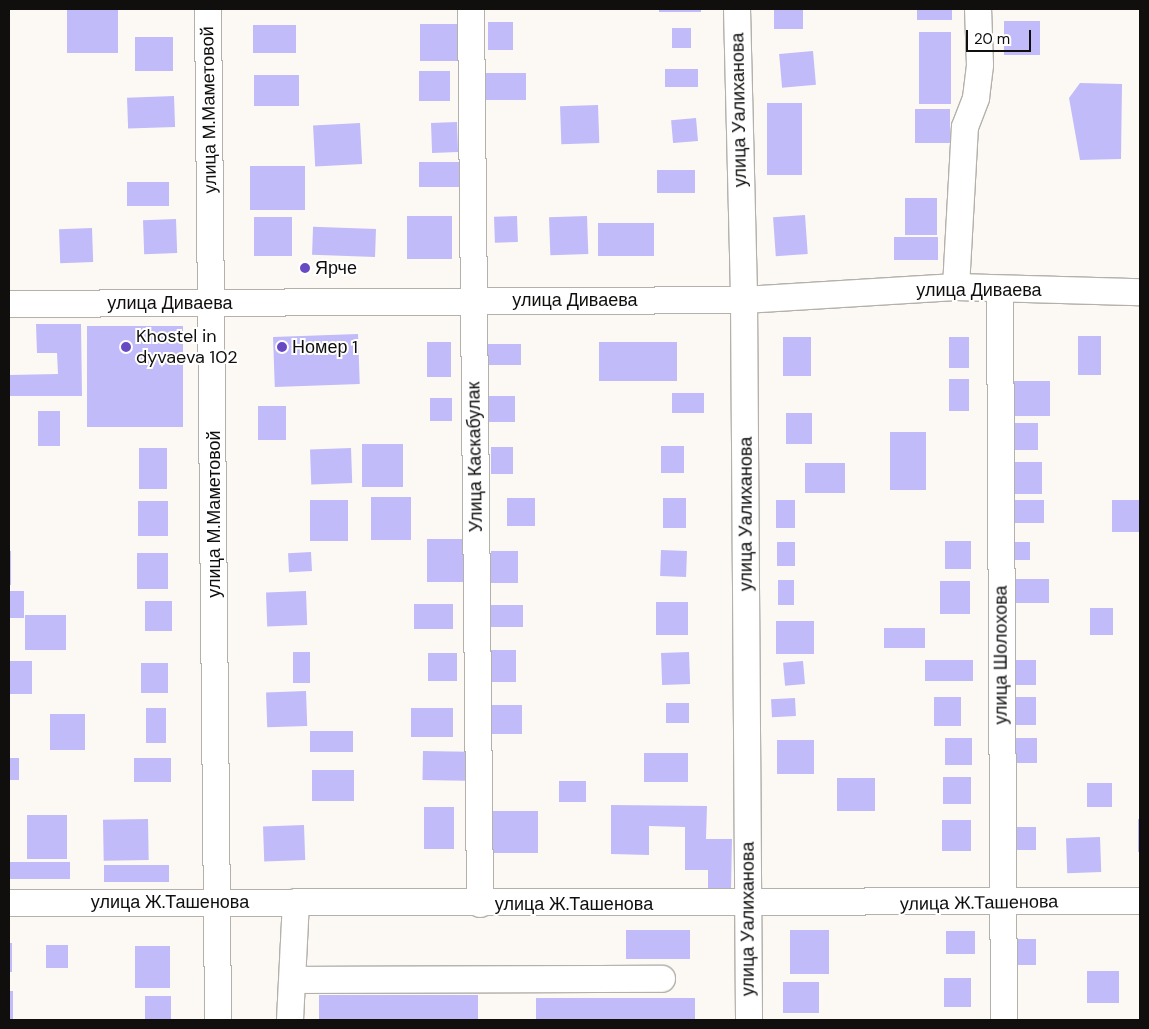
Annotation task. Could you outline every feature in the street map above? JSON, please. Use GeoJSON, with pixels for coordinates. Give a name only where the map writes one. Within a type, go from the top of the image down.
{"type":"FeatureCollection","features":[{"type":"Feature","properties":{"kind":"street","name":"улица М.Маметовой"},"geometry":{"type":"LineString","coordinates":[[208,9],[218,1020]]}},
{"type":"Feature","properties":{"kind":"street","name":"Улица Каскабулак"},"geometry":{"type":"LineString","coordinates":[[471,9],[480,904]]}},
{"type":"Feature","properties":{"kind":"street","name":"улица Уалиханова"},"geometry":{"type":"LineString","coordinates":[[737,9],[744,300],[749,1020]]}},
{"type":"Feature","properties":{"kind":"street"},"geometry":{"type":"LineString","coordinates":[[956,287],[965,127],[976,98],[980,65],[978,9]]}},
{"type":"Feature","properties":{"kind":"street","name":"улица Диваева"},"geometry":{"type":"LineString","coordinates":[[9,304],[744,300],[956,287],[1140,292]]}},
{"type":"Feature","properties":{"kind":"street","name":"улица Шолохова"},"geometry":{"type":"LineString","coordinates":[[1000,289],[1004,1020]]}},
{"type":"Feature","properties":{"kind":"street","name":"улица Ж.Ташенова"},"geometry":{"type":"LineString","coordinates":[[9,903],[216,901],[480,904],[748,904],[1140,901]]}},
{"type":"Feature","properties":{"kind":"street"},"geometry":{"type":"LineString","coordinates":[[290,1020],[296,902]]}},
{"type":"Feature","properties":{"kind":"street"},"geometry":{"type":"LineString","coordinates":[[293,980],[662,979]]}},
{"type":"Feature","properties":{"kind":"building"},"geometry":{"type":"Polygon","coordinates":[[[67,9],[118,9],[118,53],[67,53],[67,9]]]}},
{"type":"Feature","properties":{"kind":"building"},"geometry":{"type":"Polygon","coordinates":[[[659,9],[701,9],[701,12],[659,12],[659,9]]]}},
{"type":"Feature","properties":{"kind":"building"},"geometry":{"type":"Polygon","coordinates":[[[774,9],[803,9],[803,29],[774,29],[774,9]]]}},
{"type":"Feature","properties":{"kind":"building"},"geometry":{"type":"Polygon","coordinates":[[[917,9],[952,9],[952,20],[917,20],[917,9]]]}},
{"type":"Feature","properties":{"kind":"building"},"geometry":{"type":"Polygon","coordinates":[[[1004,21],[1040,21],[1040,55],[1004,55],[1004,21]]]}},
{"type":"Feature","properties":{"kind":"building"},"geometry":{"type":"Polygon","coordinates":[[[488,22],[513,22],[513,50],[488,50],[488,22]]]}},
{"type":"Feature","properties":{"kind":"building"},"geometry":{"type":"Polygon","coordinates":[[[420,24],[459,24],[459,61],[420,61],[420,24]]]}},
{"type":"Feature","properties":{"kind":"building"},"geometry":{"type":"Polygon","coordinates":[[[253,25],[296,25],[296,53],[253,53],[253,25]]]}},
{"type":"Feature","properties":{"kind":"building"},"geometry":{"type":"Polygon","coordinates":[[[672,28],[691,28],[691,48],[672,48],[672,28]]]}},
{"type":"Feature","properties":{"kind":"building"},"geometry":{"type":"Polygon","coordinates":[[[919,32],[951,32],[951,104],[919,104],[919,32]]]}},
{"type":"Feature","properties":{"kind":"building"},"geometry":{"type":"Polygon","coordinates":[[[135,37],[173,37],[173,71],[135,71],[135,37]]]}},
{"type":"Feature","properties":{"kind":"building"},"geometry":{"type":"Polygon","coordinates":[[[813,51],[816,85],[782,88],[779,54],[813,51]]]}},
{"type":"Feature","properties":{"kind":"building"},"geometry":{"type":"Polygon","coordinates":[[[665,69],[698,69],[698,87],[665,87],[665,69]]]}},
{"type":"Feature","properties":{"kind":"building"},"geometry":{"type":"Polygon","coordinates":[[[419,71],[450,71],[450,101],[419,101],[419,71]]]}},
{"type":"Feature","properties":{"kind":"building"},"geometry":{"type":"Polygon","coordinates":[[[486,73],[526,73],[526,100],[486,100],[486,73]]]}},
{"type":"Feature","properties":{"kind":"building"},"geometry":{"type":"Polygon","coordinates":[[[254,75],[299,75],[299,106],[254,106],[254,75]]]}},
{"type":"Feature","properties":{"kind":"building"},"geometry":{"type":"Polygon","coordinates":[[[1080,83],[1122,84],[1121,159],[1080,160],[1069,98],[1080,83]]]}},
{"type":"Feature","properties":{"kind":"building"},"geometry":{"type":"Polygon","coordinates":[[[174,96],[175,127],[128,129],[127,98],[174,96]]]}},
{"type":"Feature","properties":{"kind":"building"},"geometry":{"type":"Polygon","coordinates":[[[767,103],[802,103],[802,175],[767,175],[767,103]]]}},
{"type":"Feature","properties":{"kind":"building"},"geometry":{"type":"Polygon","coordinates":[[[598,105],[599,143],[561,144],[560,106],[598,105]]]}},
{"type":"Feature","properties":{"kind":"building"},"geometry":{"type":"Polygon","coordinates":[[[915,109],[950,109],[950,143],[915,143],[915,109]]]}},
{"type":"Feature","properties":{"kind":"building"},"geometry":{"type":"Polygon","coordinates":[[[696,118],[698,141],[673,143],[671,120],[696,118]]]}},
{"type":"Feature","properties":{"kind":"building"},"geometry":{"type":"Polygon","coordinates":[[[457,122],[458,152],[432,153],[431,123],[457,122]]]}},
{"type":"Feature","properties":{"kind":"building"},"geometry":{"type":"Polygon","coordinates":[[[360,123],[362,164],[315,166],[313,125],[360,123]]]}},
{"type":"Feature","properties":{"kind":"building"},"geometry":{"type":"Polygon","coordinates":[[[419,162],[464,162],[464,187],[419,187],[419,162]]]}},
{"type":"Feature","properties":{"kind":"building"},"geometry":{"type":"Polygon","coordinates":[[[250,166],[305,166],[305,210],[250,210],[250,166]]]}},
{"type":"Feature","properties":{"kind":"building"},"geometry":{"type":"Polygon","coordinates":[[[657,170],[695,170],[695,193],[657,193],[657,170]]]}},
{"type":"Feature","properties":{"kind":"building"},"geometry":{"type":"Polygon","coordinates":[[[127,182],[169,182],[169,206],[127,206],[127,182]]]}},
{"type":"Feature","properties":{"kind":"building"},"geometry":{"type":"Polygon","coordinates":[[[905,198],[937,198],[937,235],[905,235],[905,198]]]}},
{"type":"Feature","properties":{"kind":"building"},"geometry":{"type":"Polygon","coordinates":[[[805,215],[808,254],[776,256],[773,217],[805,215]]]}},
{"type":"Feature","properties":{"kind":"building"},"geometry":{"type":"Polygon","coordinates":[[[407,216],[452,216],[452,259],[407,259],[407,216]]]}},
{"type":"Feature","properties":{"kind":"building"},"geometry":{"type":"Polygon","coordinates":[[[517,216],[518,242],[495,243],[494,217],[517,216]]]}},
{"type":"Feature","properties":{"kind":"building"},"geometry":{"type":"Polygon","coordinates":[[[587,216],[588,254],[550,255],[549,217],[587,216]]]}},
{"type":"Feature","properties":{"kind":"building"},"geometry":{"type":"Polygon","coordinates":[[[254,217],[292,217],[292,256],[254,256],[254,217]]]}},
{"type":"Feature","properties":{"kind":"building"},"geometry":{"type":"Polygon","coordinates":[[[176,219],[177,253],[144,254],[143,220],[176,219]]]}},
{"type":"Feature","properties":{"kind":"building"},"geometry":{"type":"Polygon","coordinates":[[[598,223],[654,223],[654,256],[598,256],[598,223]]]}},
{"type":"Feature","properties":{"kind":"building"},"geometry":{"type":"Polygon","coordinates":[[[313,227],[376,229],[375,257],[312,255],[313,227]]]}},
{"type":"Feature","properties":{"kind":"building"},"geometry":{"type":"Polygon","coordinates":[[[92,228],[93,262],[60,263],[59,229],[92,228]]]}},
{"type":"Feature","properties":{"kind":"building"},"geometry":{"type":"Polygon","coordinates":[[[894,237],[938,237],[938,260],[894,260],[894,237]]]}},
{"type":"Feature","properties":{"kind":"building"},"geometry":{"type":"Polygon","coordinates":[[[36,324],[81,324],[82,396],[9,396],[9,375],[58,374],[57,353],[37,353],[36,324]]]}},
{"type":"Feature","properties":{"kind":"building"},"geometry":{"type":"Polygon","coordinates":[[[87,326],[183,326],[183,427],[87,427],[87,326]]]}},
{"type":"Feature","properties":{"kind":"building"},"geometry":{"type":"Polygon","coordinates":[[[358,334],[360,384],[275,387],[273,337],[358,334]]]}},
{"type":"Feature","properties":{"kind":"building"},"geometry":{"type":"Polygon","coordinates":[[[1078,336],[1101,336],[1101,375],[1078,375],[1078,336]]]}},
{"type":"Feature","properties":{"kind":"building"},"geometry":{"type":"Polygon","coordinates":[[[783,337],[811,337],[811,376],[783,376],[783,337]]]}},
{"type":"Feature","properties":{"kind":"building"},"geometry":{"type":"Polygon","coordinates":[[[949,337],[969,337],[969,368],[949,368],[949,337]]]}},
{"type":"Feature","properties":{"kind":"building"},"geometry":{"type":"Polygon","coordinates":[[[427,342],[451,342],[451,377],[427,377],[427,342]]]}},
{"type":"Feature","properties":{"kind":"building"},"geometry":{"type":"Polygon","coordinates":[[[599,342],[677,342],[677,381],[599,381],[599,342]]]}},
{"type":"Feature","properties":{"kind":"building"},"geometry":{"type":"Polygon","coordinates":[[[488,344],[521,344],[521,365],[488,365],[488,344]]]}},
{"type":"Feature","properties":{"kind":"building"},"geometry":{"type":"Polygon","coordinates":[[[949,379],[969,379],[969,411],[949,411],[949,379]]]}},
{"type":"Feature","properties":{"kind":"building"},"geometry":{"type":"Polygon","coordinates":[[[1011,381],[1050,381],[1050,416],[1011,416],[1011,381]]]}},
{"type":"Feature","properties":{"kind":"building"},"geometry":{"type":"Polygon","coordinates":[[[672,393],[704,393],[704,413],[672,413],[672,393]]]}},
{"type":"Feature","properties":{"kind":"building"},"geometry":{"type":"Polygon","coordinates":[[[489,396],[515,396],[515,422],[489,422],[489,396]]]}},
{"type":"Feature","properties":{"kind":"building"},"geometry":{"type":"Polygon","coordinates":[[[430,398],[452,398],[452,421],[430,421],[430,398]]]}},
{"type":"Feature","properties":{"kind":"building"},"geometry":{"type":"Polygon","coordinates":[[[258,406],[286,406],[286,440],[258,440],[258,406]]]}},
{"type":"Feature","properties":{"kind":"building"},"geometry":{"type":"Polygon","coordinates":[[[38,411],[60,411],[60,446],[38,446],[38,411]]]}},
{"type":"Feature","properties":{"kind":"building"},"geometry":{"type":"Polygon","coordinates":[[[786,413],[812,413],[812,444],[786,444],[786,413]]]}},
{"type":"Feature","properties":{"kind":"building"},"geometry":{"type":"Polygon","coordinates":[[[1010,423],[1038,423],[1038,450],[1010,450],[1010,423]]]}},
{"type":"Feature","properties":{"kind":"building"},"geometry":{"type":"Polygon","coordinates":[[[890,432],[926,432],[926,490],[890,490],[890,432]]]}},
{"type":"Feature","properties":{"kind":"building"},"geometry":{"type":"Polygon","coordinates":[[[362,444],[403,444],[403,487],[362,487],[362,444]]]}},
{"type":"Feature","properties":{"kind":"building"},"geometry":{"type":"Polygon","coordinates":[[[661,446],[684,446],[684,473],[661,473],[661,446]]]}},
{"type":"Feature","properties":{"kind":"building"},"geometry":{"type":"Polygon","coordinates":[[[491,447],[513,447],[513,474],[491,474],[491,447]]]}},
{"type":"Feature","properties":{"kind":"building"},"geometry":{"type":"Polygon","coordinates":[[[139,448],[167,448],[167,489],[139,489],[139,448]]]}},
{"type":"Feature","properties":{"kind":"building"},"geometry":{"type":"Polygon","coordinates":[[[351,448],[352,483],[311,484],[310,449],[351,448]]]}},
{"type":"Feature","properties":{"kind":"building"},"geometry":{"type":"Polygon","coordinates":[[[1011,462],[1042,462],[1042,494],[1011,494],[1011,462]]]}},
{"type":"Feature","properties":{"kind":"building"},"geometry":{"type":"Polygon","coordinates":[[[805,463],[845,463],[845,493],[805,493],[805,463]]]}},
{"type":"Feature","properties":{"kind":"building"},"geometry":{"type":"Polygon","coordinates":[[[371,497],[411,497],[411,540],[371,540],[371,497]]]}},
{"type":"Feature","properties":{"kind":"building"},"geometry":{"type":"Polygon","coordinates":[[[507,498],[535,498],[535,526],[507,526],[507,498]]]}},
{"type":"Feature","properties":{"kind":"building"},"geometry":{"type":"Polygon","coordinates":[[[663,498],[686,498],[686,528],[663,528],[663,498]]]}},
{"type":"Feature","properties":{"kind":"building"},"geometry":{"type":"Polygon","coordinates":[[[310,500],[348,500],[348,541],[310,541],[310,500]]]}},
{"type":"Feature","properties":{"kind":"building"},"geometry":{"type":"Polygon","coordinates":[[[776,500],[795,500],[795,528],[776,528],[776,500]]]}},
{"type":"Feature","properties":{"kind":"building"},"geometry":{"type":"Polygon","coordinates":[[[1010,500],[1044,500],[1044,523],[1010,523],[1010,500]]]}},
{"type":"Feature","properties":{"kind":"building"},"geometry":{"type":"Polygon","coordinates":[[[1112,500],[1140,500],[1140,532],[1112,532],[1112,500]]]}},
{"type":"Feature","properties":{"kind":"building"},"geometry":{"type":"Polygon","coordinates":[[[138,501],[168,501],[168,536],[138,536],[138,501]]]}},
{"type":"Feature","properties":{"kind":"building"},"geometry":{"type":"Polygon","coordinates":[[[427,539],[467,539],[467,582],[427,582],[427,539]]]}},
{"type":"Feature","properties":{"kind":"building"},"geometry":{"type":"Polygon","coordinates":[[[945,541],[971,541],[971,569],[945,569],[945,541]]]}},
{"type":"Feature","properties":{"kind":"building"},"geometry":{"type":"Polygon","coordinates":[[[777,542],[795,542],[795,566],[777,566],[777,542]]]}},
{"type":"Feature","properties":{"kind":"building"},"geometry":{"type":"Polygon","coordinates":[[[1012,542],[1030,542],[1030,560],[1012,560],[1012,542]]]}},
{"type":"Feature","properties":{"kind":"building"},"geometry":{"type":"Polygon","coordinates":[[[661,550],[687,551],[686,577],[660,576],[661,550]]]}},
{"type":"Feature","properties":{"kind":"building"},"geometry":{"type":"Polygon","coordinates":[[[9,551],[11,551],[11,585],[9,585],[9,551]]]}},
{"type":"Feature","properties":{"kind":"building"},"geometry":{"type":"Polygon","coordinates":[[[491,551],[518,551],[518,583],[491,583],[491,551]]]}},
{"type":"Feature","properties":{"kind":"building"},"geometry":{"type":"Polygon","coordinates":[[[311,552],[312,571],[289,572],[288,553],[311,552]]]}},
{"type":"Feature","properties":{"kind":"building"},"geometry":{"type":"Polygon","coordinates":[[[137,553],[168,553],[168,589],[137,589],[137,553]]]}},
{"type":"Feature","properties":{"kind":"building"},"geometry":{"type":"Polygon","coordinates":[[[1011,579],[1049,579],[1049,603],[1011,603],[1011,579]]]}},
{"type":"Feature","properties":{"kind":"building"},"geometry":{"type":"Polygon","coordinates":[[[778,580],[794,580],[794,605],[778,605],[778,580]]]}},
{"type":"Feature","properties":{"kind":"building"},"geometry":{"type":"Polygon","coordinates":[[[940,581],[970,581],[970,614],[940,614],[940,581]]]}},
{"type":"Feature","properties":{"kind":"building"},"geometry":{"type":"Polygon","coordinates":[[[9,591],[24,591],[24,618],[9,618],[9,591]]]}},
{"type":"Feature","properties":{"kind":"building"},"geometry":{"type":"Polygon","coordinates":[[[306,591],[307,625],[267,626],[266,592],[306,591]]]}},
{"type":"Feature","properties":{"kind":"building"},"geometry":{"type":"Polygon","coordinates":[[[145,601],[172,601],[172,631],[145,631],[145,601]]]}},
{"type":"Feature","properties":{"kind":"building"},"geometry":{"type":"Polygon","coordinates":[[[656,602],[688,602],[688,635],[656,635],[656,602]]]}},
{"type":"Feature","properties":{"kind":"building"},"geometry":{"type":"Polygon","coordinates":[[[414,604],[453,604],[453,629],[414,629],[414,604]]]}},
{"type":"Feature","properties":{"kind":"building"},"geometry":{"type":"Polygon","coordinates":[[[489,605],[523,605],[523,627],[489,627],[489,605]]]}},
{"type":"Feature","properties":{"kind":"building"},"geometry":{"type":"Polygon","coordinates":[[[1090,608],[1113,608],[1113,635],[1090,635],[1090,608]]]}},
{"type":"Feature","properties":{"kind":"building"},"geometry":{"type":"Polygon","coordinates":[[[25,615],[66,615],[66,650],[25,650],[25,615]]]}},
{"type":"Feature","properties":{"kind":"building"},"geometry":{"type":"Polygon","coordinates":[[[776,621],[814,621],[814,654],[776,654],[776,621]]]}},
{"type":"Feature","properties":{"kind":"building"},"geometry":{"type":"Polygon","coordinates":[[[884,628],[925,628],[925,648],[884,648],[884,628]]]}},
{"type":"Feature","properties":{"kind":"building"},"geometry":{"type":"Polygon","coordinates":[[[491,650],[516,650],[516,682],[491,682],[491,650]]]}},
{"type":"Feature","properties":{"kind":"building"},"geometry":{"type":"Polygon","coordinates":[[[293,652],[310,652],[310,683],[293,683],[293,652]]]}},
{"type":"Feature","properties":{"kind":"building"},"geometry":{"type":"Polygon","coordinates":[[[689,652],[690,684],[662,685],[661,653],[689,652]]]}},
{"type":"Feature","properties":{"kind":"building"},"geometry":{"type":"Polygon","coordinates":[[[428,653],[457,653],[457,681],[428,681],[428,653]]]}},
{"type":"Feature","properties":{"kind":"building"},"geometry":{"type":"Polygon","coordinates":[[[925,660],[973,660],[973,681],[925,681],[925,660]]]}},
{"type":"Feature","properties":{"kind":"building"},"geometry":{"type":"Polygon","coordinates":[[[1014,660],[1036,660],[1036,685],[1014,685],[1014,660]]]}},
{"type":"Feature","properties":{"kind":"building"},"geometry":{"type":"Polygon","coordinates":[[[9,661],[32,661],[32,694],[9,694],[9,661]]]}},
{"type":"Feature","properties":{"kind":"building"},"geometry":{"type":"Polygon","coordinates":[[[803,661],[805,684],[785,686],[783,663],[803,661]]]}},
{"type":"Feature","properties":{"kind":"building"},"geometry":{"type":"Polygon","coordinates":[[[141,663],[168,663],[168,693],[141,693],[141,663]]]}},
{"type":"Feature","properties":{"kind":"building"},"geometry":{"type":"Polygon","coordinates":[[[306,691],[307,726],[267,727],[266,692],[306,691]]]}},
{"type":"Feature","properties":{"kind":"building"},"geometry":{"type":"Polygon","coordinates":[[[934,697],[961,697],[961,726],[934,726],[934,697]]]}},
{"type":"Feature","properties":{"kind":"building"},"geometry":{"type":"Polygon","coordinates":[[[1012,697],[1036,697],[1036,725],[1012,725],[1012,697]]]}},
{"type":"Feature","properties":{"kind":"building"},"geometry":{"type":"Polygon","coordinates":[[[795,698],[796,716],[772,717],[771,699],[795,698]]]}},
{"type":"Feature","properties":{"kind":"building"},"geometry":{"type":"Polygon","coordinates":[[[666,703],[689,703],[689,723],[666,723],[666,703]]]}},
{"type":"Feature","properties":{"kind":"building"},"geometry":{"type":"Polygon","coordinates":[[[492,705],[522,705],[522,734],[492,734],[492,705]]]}},
{"type":"Feature","properties":{"kind":"building"},"geometry":{"type":"Polygon","coordinates":[[[146,708],[166,708],[166,743],[146,743],[146,708]]]}},
{"type":"Feature","properties":{"kind":"building"},"geometry":{"type":"Polygon","coordinates":[[[411,708],[453,708],[453,737],[411,737],[411,708]]]}},
{"type":"Feature","properties":{"kind":"building"},"geometry":{"type":"Polygon","coordinates":[[[50,714],[85,714],[85,750],[50,750],[50,714]]]}},
{"type":"Feature","properties":{"kind":"building"},"geometry":{"type":"Polygon","coordinates":[[[310,731],[353,731],[353,752],[310,752],[310,731]]]}},
{"type":"Feature","properties":{"kind":"building"},"geometry":{"type":"Polygon","coordinates":[[[945,738],[972,738],[972,765],[945,765],[945,738]]]}},
{"type":"Feature","properties":{"kind":"building"},"geometry":{"type":"Polygon","coordinates":[[[1013,738],[1037,738],[1037,763],[1013,763],[1013,738]]]}},
{"type":"Feature","properties":{"kind":"building"},"geometry":{"type":"Polygon","coordinates":[[[777,740],[814,740],[814,774],[777,774],[777,740]]]}},
{"type":"Feature","properties":{"kind":"building"},"geometry":{"type":"Polygon","coordinates":[[[423,751],[467,752],[466,781],[422,780],[423,751]]]}},
{"type":"Feature","properties":{"kind":"building"},"geometry":{"type":"Polygon","coordinates":[[[644,753],[688,753],[688,782],[644,782],[644,753]]]}},
{"type":"Feature","properties":{"kind":"building"},"geometry":{"type":"Polygon","coordinates":[[[9,758],[19,758],[19,780],[9,780],[9,758]]]}},
{"type":"Feature","properties":{"kind":"building"},"geometry":{"type":"Polygon","coordinates":[[[134,758],[171,758],[171,782],[134,782],[134,758]]]}},
{"type":"Feature","properties":{"kind":"building"},"geometry":{"type":"Polygon","coordinates":[[[312,770],[354,770],[354,801],[312,801],[312,770]]]}},
{"type":"Feature","properties":{"kind":"building"},"geometry":{"type":"Polygon","coordinates":[[[943,777],[971,777],[971,804],[943,804],[943,777]]]}},
{"type":"Feature","properties":{"kind":"building"},"geometry":{"type":"Polygon","coordinates":[[[837,778],[875,778],[875,811],[837,811],[837,778]]]}},
{"type":"Feature","properties":{"kind":"building"},"geometry":{"type":"Polygon","coordinates":[[[559,781],[586,781],[586,802],[559,802],[559,781]]]}},
{"type":"Feature","properties":{"kind":"building"},"geometry":{"type":"Polygon","coordinates":[[[1087,783],[1112,783],[1112,807],[1087,807],[1087,783]]]}},
{"type":"Feature","properties":{"kind":"building"},"geometry":{"type":"Polygon","coordinates":[[[611,805],[707,806],[706,839],[732,839],[731,889],[708,889],[708,870],[685,870],[685,827],[649,826],[649,855],[611,854],[611,805]]]}},
{"type":"Feature","properties":{"kind":"building"},"geometry":{"type":"Polygon","coordinates":[[[424,807],[454,807],[454,849],[424,849],[424,807]]]}},
{"type":"Feature","properties":{"kind":"building"},"geometry":{"type":"Polygon","coordinates":[[[490,811],[538,811],[538,853],[490,853],[490,811]]]}},
{"type":"Feature","properties":{"kind":"building"},"geometry":{"type":"Polygon","coordinates":[[[27,815],[67,815],[67,859],[27,859],[27,815]]]}},
{"type":"Feature","properties":{"kind":"building"},"geometry":{"type":"Polygon","coordinates":[[[148,819],[149,860],[104,861],[103,820],[148,819]]]}},
{"type":"Feature","properties":{"kind":"building"},"geometry":{"type":"Polygon","coordinates":[[[1138,819],[1140,819],[1140,852],[1138,852],[1138,819]]]}},
{"type":"Feature","properties":{"kind":"building"},"geometry":{"type":"Polygon","coordinates":[[[942,820],[971,820],[971,851],[942,851],[942,820]]]}},
{"type":"Feature","properties":{"kind":"building"},"geometry":{"type":"Polygon","coordinates":[[[304,825],[305,860],[264,861],[263,826],[304,825]]]}},
{"type":"Feature","properties":{"kind":"building"},"geometry":{"type":"Polygon","coordinates":[[[1012,827],[1036,827],[1036,850],[1012,850],[1012,827]]]}},
{"type":"Feature","properties":{"kind":"building"},"geometry":{"type":"Polygon","coordinates":[[[1100,837],[1101,872],[1067,873],[1066,838],[1100,837]]]}},
{"type":"Feature","properties":{"kind":"building"},"geometry":{"type":"Polygon","coordinates":[[[9,862],[70,862],[70,879],[9,879],[9,862]]]}},
{"type":"Feature","properties":{"kind":"building"},"geometry":{"type":"Polygon","coordinates":[[[104,865],[169,865],[169,882],[104,882],[104,865]]]}},
{"type":"Feature","properties":{"kind":"building"},"geometry":{"type":"Polygon","coordinates":[[[626,930],[690,930],[690,959],[626,959],[626,930]]]}},
{"type":"Feature","properties":{"kind":"building"},"geometry":{"type":"Polygon","coordinates":[[[790,930],[829,930],[829,974],[790,974],[790,930]]]}},
{"type":"Feature","properties":{"kind":"building"},"geometry":{"type":"Polygon","coordinates":[[[946,931],[975,931],[975,954],[946,954],[946,931]]]}},
{"type":"Feature","properties":{"kind":"building"},"geometry":{"type":"Polygon","coordinates":[[[1014,939],[1036,939],[1036,965],[1014,965],[1014,939]]]}},
{"type":"Feature","properties":{"kind":"building"},"geometry":{"type":"Polygon","coordinates":[[[9,943],[12,943],[12,972],[9,972],[9,943]]]}},
{"type":"Feature","properties":{"kind":"building"},"geometry":{"type":"Polygon","coordinates":[[[46,945],[68,945],[68,968],[46,968],[46,945]]]}},
{"type":"Feature","properties":{"kind":"building"},"geometry":{"type":"Polygon","coordinates":[[[135,946],[170,946],[170,988],[135,988],[135,946]]]}},
{"type":"Feature","properties":{"kind":"building"},"geometry":{"type":"Polygon","coordinates":[[[1087,971],[1119,971],[1119,1003],[1087,1003],[1087,971]]]}},
{"type":"Feature","properties":{"kind":"building"},"geometry":{"type":"Polygon","coordinates":[[[944,978],[971,978],[971,1007],[944,1007],[944,978]]]}},
{"type":"Feature","properties":{"kind":"building"},"geometry":{"type":"Polygon","coordinates":[[[783,982],[819,982],[819,1013],[783,1013],[783,982]]]}},
{"type":"Feature","properties":{"kind":"building"},"geometry":{"type":"Polygon","coordinates":[[[9,991],[13,991],[13,1020],[9,1020],[9,991]]]}},
{"type":"Feature","properties":{"kind":"building"},"geometry":{"type":"Polygon","coordinates":[[[319,995],[478,995],[478,1020],[319,1020],[319,995]]]}},
{"type":"Feature","properties":{"kind":"building"},"geometry":{"type":"Polygon","coordinates":[[[145,996],[171,996],[171,1020],[145,1020],[145,996]]]}},
{"type":"Feature","properties":{"kind":"building"},"geometry":{"type":"Polygon","coordinates":[[[536,998],[695,998],[695,1020],[536,1020],[536,998]]]}},
{"type":"Feature","properties":{"kind":"place","name":"Ярче"},"geometry":{"type":"Point","coordinates":[305,268]}},
{"type":"Feature","properties":{"kind":"place","name":"Khostel in dyvaeva 102"},"geometry":{"type":"Point","coordinates":[126,347]}},
{"type":"Feature","properties":{"kind":"place","name":"Номер 1"},"geometry":{"type":"Point","coordinates":[282,347]}}]}
